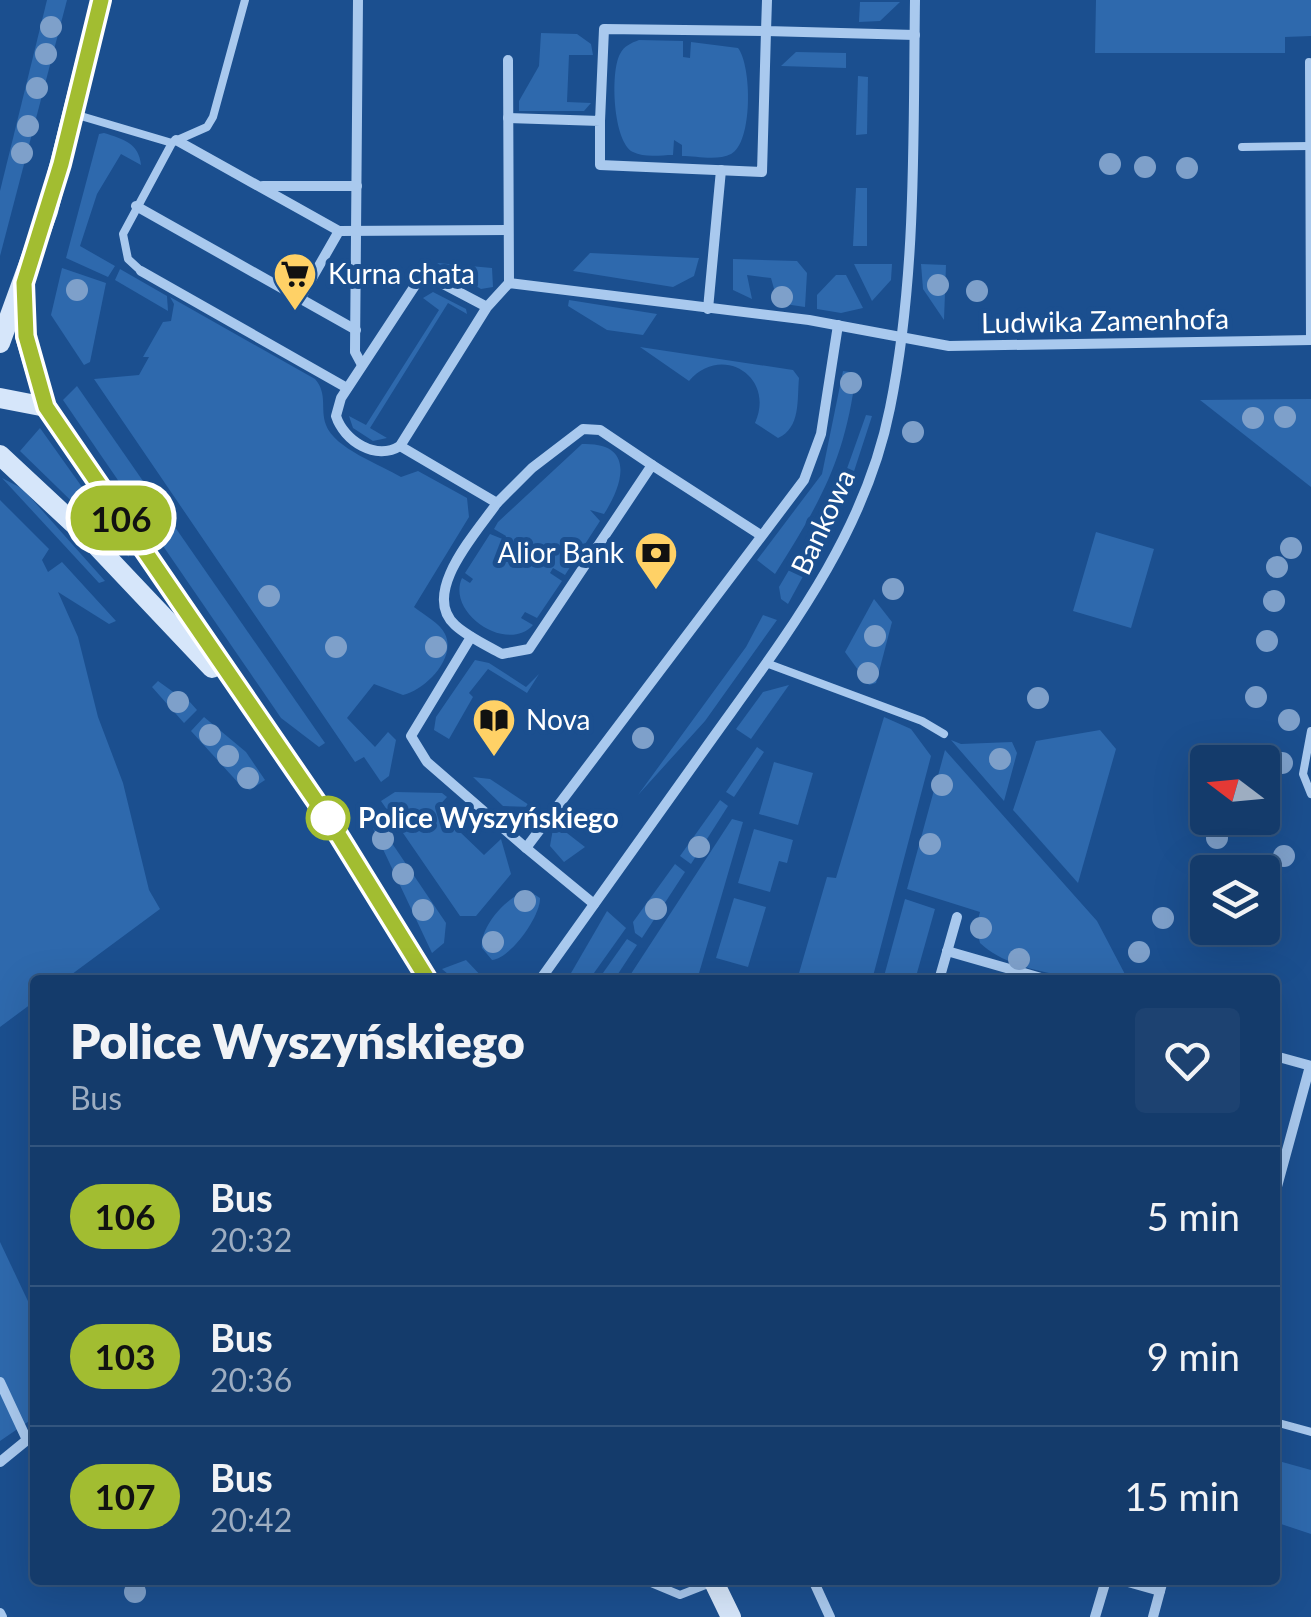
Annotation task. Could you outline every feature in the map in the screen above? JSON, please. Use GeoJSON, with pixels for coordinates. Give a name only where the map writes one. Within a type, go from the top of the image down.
{"type":"FeatureCollection","features":[{"type":"Feature","properties":{"kind":"street"},"geometry":{"type":"LineString","coordinates":[[0,342],[24,283],[74,114],[101,0]]}},
{"type":"Feature","properties":{"kind":"street"},"geometry":{"type":"LineString","coordinates":[[358,0],[356,352],[362,365]]}},
{"type":"Feature","properties":{"kind":"street"},"geometry":{"type":"LineString","coordinates":[[767,0],[766,31],[762,172],[600,165],[604,29],[766,31],[915,36]]}},
{"type":"Feature","properties":{"kind":"street","name":"Bankowa"},"geometry":{"type":"LineString","coordinates":[[544,975],[766,664],[822,580],[849,530],[890,410],[901,336],[916,0]]}},
{"type":"Feature","properties":{"kind":"street"},"geometry":{"type":"LineString","coordinates":[[487,308],[444,282],[424,279],[408,291],[347,388],[336,416],[347,435],[376,452],[389,453],[400,446],[487,308],[509,283],[508,60]]}},
{"type":"Feature","properties":{"kind":"street"},"geometry":{"type":"LineString","coordinates":[[508,118],[600,121]]}},
{"type":"Feature","properties":{"kind":"street"},"geometry":{"type":"LineString","coordinates":[[174,142],[339,231],[508,230]]}},
{"type":"Feature","properties":{"kind":"street"},"geometry":{"type":"LineString","coordinates":[[708,309],[721,170]]}},
{"type":"Feature","properties":{"kind":"street"},"geometry":{"type":"LineString","coordinates":[[258,186],[357,186]]}},
{"type":"Feature","properties":{"kind":"street"},"geometry":{"type":"LineString","coordinates":[[136,206],[356,330]]}},
{"type":"Feature","properties":{"kind":"street"},"geometry":{"type":"LineString","coordinates":[[300,299],[339,231]]}},
{"type":"Feature","properties":{"kind":"street"},"geometry":{"type":"LineString","coordinates":[[140,271],[347,388]]}},
{"type":"Feature","properties":{"kind":"street"},"geometry":{"type":"LineString","coordinates":[[24,283],[26,336],[46,407],[350,851],[425,975]]}},
{"type":"Feature","properties":{"kind":"street","name":"Ludwika Zamenhofa"},"geometry":{"type":"LineString","coordinates":[[509,283],[838,325],[949,346],[1310,340]]}},
{"type":"Feature","properties":{"kind":"street"},"geometry":{"type":"LineString","coordinates":[[526,848],[759,534],[804,480],[814,459],[838,325]]}},
{"type":"Feature","properties":{"kind":"street"},"geometry":{"type":"LineString","coordinates":[[0,398],[46,407]]}},
{"type":"Feature","properties":{"kind":"street"},"geometry":{"type":"LineString","coordinates":[[652,465],[528,650],[502,654],[453,624],[443,608],[443,590],[497,504],[532,468],[583,429],[600,430],[759,534]]}},
{"type":"Feature","properties":{"kind":"street"},"geometry":{"type":"LineString","coordinates":[[400,446],[497,504]]}},
{"type":"Feature","properties":{"kind":"street"},"geometry":{"type":"LineString","coordinates":[[0,455],[88,538],[258,716]]}},
{"type":"Feature","properties":{"kind":"street"},"geometry":{"type":"LineString","coordinates":[[471,636],[411,736],[427,762],[594,904]]}},
{"type":"Feature","properties":{"kind":"street"},"geometry":{"type":"LineString","coordinates":[[940,975],[957,917]]}},
{"type":"Feature","properties":{"kind":"street"},"geometry":{"type":"LineString","coordinates":[[947,951],[1031,975]]}},
{"type":"Feature","properties":{"kind":"street"},"geometry":{"type":"LineString","coordinates":[[1280,1057],[1310,1066],[1280,1176]]}},
{"type":"Feature","properties":{"kind":"street"},"geometry":{"type":"LineString","coordinates":[[0,1382],[27,1440],[0,1462]]}},
{"type":"Feature","properties":{"kind":"street"},"geometry":{"type":"LineString","coordinates":[[715,1585],[731,1617]]}},
{"type":"Feature","properties":{"kind":"street"},"geometry":{"type":"LineString","coordinates":[[815,1585],[830,1617]]}},
{"type":"Feature","properties":{"kind":"street"},"geometry":{"type":"LineString","coordinates":[[1095,1617],[1105,1585]]}},
{"type":"Feature","properties":{"kind":"street"},"geometry":{"type":"LineString","coordinates":[[1153,1617],[1162,1585]]}},
{"type":"Feature","properties":{"kind":"lane"},"geometry":{"type":"LineString","coordinates":[[140,271],[128,259],[123,234],[174,142],[207,127],[213,117],[245,0]]}},
{"type":"Feature","properties":{"kind":"lane"},"geometry":{"type":"LineString","coordinates":[[1310,62],[1310,340]]}},
{"type":"Feature","properties":{"kind":"lane"},"geometry":{"type":"LineString","coordinates":[[74,114],[174,142]]}},
{"type":"Feature","properties":{"kind":"lane"},"geometry":{"type":"LineString","coordinates":[[1242,148],[1310,146]]}},
{"type":"Feature","properties":{"kind":"lane"},"geometry":{"type":"LineString","coordinates":[[766,664],[922,722],[944,734]]}},
{"type":"Feature","properties":{"kind":"lane"},"geometry":{"type":"LineString","coordinates":[[1311,731],[1303,774],[1311,794]]}},
{"type":"Feature","properties":{"kind":"lane"},"geometry":{"type":"LineString","coordinates":[[1280,1423],[1311,1432]]}},
{"type":"Feature","properties":{"kind":"lane"},"geometry":{"type":"LineString","coordinates":[[656,1585],[680,1595],[704,1585]]}},
{"type":"Feature","properties":{"kind":"shaded area"},"geometry":{"type":"Polygon","coordinates":[[[47,0],[67,0],[0,256],[0,191],[47,0]]]}},
{"type":"Feature","properties":{"kind":"shaded area"},"geometry":{"type":"Polygon","coordinates":[[[1096,0],[1311,0],[1311,36],[1285,37],[1285,53],[1095,53],[1096,0]]]}},
{"type":"Feature","properties":{"kind":"shaded area"},"geometry":{"type":"Polygon","coordinates":[[[860,2],[900,2],[880,21],[859,22],[860,2]]]}},
{"type":"Feature","properties":{"kind":"shaded area"},"geometry":{"type":"Polygon","coordinates":[[[541,33],[577,34],[591,44],[593,55],[569,55],[567,102],[591,103],[584,111],[519,111],[519,101],[539,66],[541,33]]]}},
{"type":"Feature","properties":{"kind":"shaded area"},"geometry":{"type":"Polygon","coordinates":[[[639,40],[683,41],[683,57],[690,58],[691,42],[738,48],[748,87],[747,120],[738,147],[731,154],[713,158],[682,156],[682,145],[674,140],[673,155],[642,155],[626,146],[617,121],[615,76],[622,51],[639,40]]]}},
{"type":"Feature","properties":{"kind":"shaded area"},"geometry":{"type":"Polygon","coordinates":[[[796,52],[846,53],[846,68],[781,66],[796,52]]]}},
{"type":"Feature","properties":{"kind":"shaded area"},"geometry":{"type":"Polygon","coordinates":[[[858,76],[868,77],[867,134],[856,135],[858,76]]]}},
{"type":"Feature","properties":{"kind":"shaded area"},"geometry":{"type":"Polygon","coordinates":[[[99,134],[133,147],[141,165],[121,154],[97,194],[80,246],[115,266],[108,277],[66,258],[99,134]]]}},
{"type":"Feature","properties":{"kind":"shaded area"},"geometry":{"type":"Polygon","coordinates":[[[856,188],[867,188],[867,246],[853,246],[856,188]]]}},
{"type":"Feature","properties":{"kind":"shaded area"},"geometry":{"type":"Polygon","coordinates":[[[590,253],[699,258],[694,276],[673,287],[573,271],[590,253]]]}},
{"type":"Feature","properties":{"kind":"shaded area"},"geometry":{"type":"Polygon","coordinates":[[[733,259],[797,261],[807,273],[805,307],[778,303],[771,278],[747,275],[752,299],[733,290],[733,259]]]}},
{"type":"Feature","properties":{"kind":"shaded area"},"geometry":{"type":"Polygon","coordinates":[[[437,263],[492,268],[493,287],[481,289],[437,263]]]}},
{"type":"Feature","properties":{"kind":"shaded area"},"geometry":{"type":"Polygon","coordinates":[[[854,264],[892,264],[891,280],[872,301],[854,264]]]}},
{"type":"Feature","properties":{"kind":"shaded area"},"geometry":{"type":"Polygon","coordinates":[[[921,264],[946,265],[944,320],[923,289],[921,264]]]}},
{"type":"Feature","properties":{"kind":"shaded area"},"geometry":{"type":"Polygon","coordinates":[[[62,268],[106,283],[90,362],[84,365],[51,315],[62,268]]]}},
{"type":"Feature","properties":{"kind":"shaded area"},"geometry":{"type":"Polygon","coordinates":[[[120,269],[167,296],[168,311],[115,280],[120,269]]]}},
{"type":"Feature","properties":{"kind":"shaded area"},"geometry":{"type":"Polygon","coordinates":[[[836,275],[846,275],[863,308],[841,313],[817,309],[817,295],[836,275]]]}},
{"type":"Feature","properties":{"kind":"shaded area"},"geometry":{"type":"Polygon","coordinates":[[[433,292],[466,309],[467,314],[448,303],[370,428],[387,438],[373,441],[353,428],[349,416],[366,425],[439,310],[423,298],[433,292]]]}},
{"type":"Feature","properties":{"kind":"shaded area"},"geometry":{"type":"Polygon","coordinates":[[[170,297],[315,379],[321,390],[326,425],[348,448],[401,477],[418,471],[467,498],[469,517],[414,607],[445,634],[448,643],[443,663],[421,687],[403,695],[374,684],[347,718],[375,747],[388,732],[396,740],[389,776],[381,782],[364,757],[355,762],[94,379],[139,375],[149,357],[143,357],[163,322],[171,321],[174,304],[170,297]]]}},
{"type":"Feature","properties":{"kind":"shaded area"},"geometry":{"type":"Polygon","coordinates":[[[569,300],[657,314],[643,335],[607,330],[568,306],[569,300]]]}},
{"type":"Feature","properties":{"kind":"shaded area"},"geometry":{"type":"Polygon","coordinates":[[[640,347],[793,370],[799,378],[791,427],[778,438],[755,423],[760,406],[758,391],[742,370],[716,365],[689,381],[640,347]]]}},
{"type":"Feature","properties":{"kind":"shaded area"},"geometry":{"type":"Polygon","coordinates":[[[843,371],[856,373],[838,456],[806,524],[775,574],[757,560],[822,474],[843,371]]]}},
{"type":"Feature","properties":{"kind":"shaded area"},"geometry":{"type":"Polygon","coordinates":[[[77,386],[325,743],[319,747],[281,718],[63,400],[77,386]]]}},
{"type":"Feature","properties":{"kind":"shaded area"},"geometry":{"type":"Polygon","coordinates":[[[1311,399],[1311,487],[1200,400],[1311,399]]]}},
{"type":"Feature","properties":{"kind":"shaded area"},"geometry":{"type":"Polygon","coordinates":[[[866,415],[872,416],[845,499],[788,604],[781,599],[779,587],[844,477],[866,415]]]}},
{"type":"Feature","properties":{"kind":"shaded area"},"geometry":{"type":"Polygon","coordinates":[[[40,428],[129,553],[129,557],[20,451],[40,428]]]}},
{"type":"Feature","properties":{"kind":"shaded area"},"geometry":{"type":"Polygon","coordinates":[[[582,444],[599,445],[618,458],[620,479],[611,503],[604,514],[590,510],[600,521],[565,575],[553,568],[550,573],[562,581],[537,618],[525,612],[521,618],[533,625],[522,633],[509,635],[482,626],[463,604],[459,591],[462,578],[470,583],[473,579],[465,573],[490,534],[505,540],[506,536],[494,529],[498,522],[582,444]]]}},
{"type":"Feature","properties":{"kind":"shaded area"},"geometry":{"type":"Polygon","coordinates":[[[2,478],[23,489],[105,581],[99,583],[2,478]]]}},
{"type":"Feature","properties":{"kind":"shaded area"},"geometry":{"type":"Polygon","coordinates":[[[0,500],[49,549],[42,560],[48,572],[62,562],[116,621],[109,624],[58,592],[78,637],[98,717],[123,783],[149,890],[160,909],[71,975],[30,975],[30,1005],[0,1027],[0,500]]]}},
{"type":"Feature","properties":{"kind":"shaded area"},"geometry":{"type":"Polygon","coordinates":[[[1096,532],[1154,549],[1131,628],[1073,611],[1096,532]]]}},
{"type":"Feature","properties":{"kind":"shaded area"},"geometry":{"type":"Polygon","coordinates":[[[874,599],[892,622],[876,683],[869,685],[845,652],[874,599]]]}},
{"type":"Feature","properties":{"kind":"shaded area"},"geometry":{"type":"Polygon","coordinates":[[[763,615],[777,620],[705,721],[638,795],[746,647],[763,615]]]}},
{"type":"Feature","properties":{"kind":"shaded area"},"geometry":{"type":"Polygon","coordinates":[[[475,660],[489,663],[526,687],[539,674],[527,693],[488,669],[469,693],[473,697],[449,739],[434,730],[436,717],[475,660]]]}},
{"type":"Feature","properties":{"kind":"shaded area"},"geometry":{"type":"Polygon","coordinates":[[[158,681],[176,694],[180,691],[197,710],[184,723],[152,687],[158,681]]]}},
{"type":"Feature","properties":{"kind":"shaded area"},"geometry":{"type":"Polygon","coordinates":[[[789,685],[751,739],[736,729],[763,692],[789,685]]]}},
{"type":"Feature","properties":{"kind":"shaded area"},"geometry":{"type":"Polygon","coordinates":[[[204,717],[246,752],[265,780],[250,790],[242,787],[191,731],[204,717]]]}},
{"type":"Feature","properties":{"kind":"shaded area"},"geometry":{"type":"Polygon","coordinates":[[[884,717],[911,729],[931,756],[873,975],[798,975],[827,877],[836,878],[884,717]]]}},
{"type":"Feature","properties":{"kind":"shaded area"},"geometry":{"type":"Polygon","coordinates":[[[1100,730],[1116,749],[1078,883],[1013,810],[1036,741],[1100,730]]]}},
{"type":"Feature","properties":{"kind":"shaded area"},"geometry":{"type":"Polygon","coordinates":[[[951,740],[961,744],[1012,742],[1017,753],[1004,801],[951,740]]]}},
{"type":"Feature","properties":{"kind":"shaded area"},"geometry":{"type":"Polygon","coordinates":[[[757,747],[764,752],[734,797],[726,792],[757,747]]]}},
{"type":"Feature","properties":{"kind":"shaded area"},"geometry":{"type":"Polygon","coordinates":[[[945,750],[1097,921],[1125,975],[1064,975],[1011,962],[980,943],[976,927],[980,912],[907,889],[945,750]]]}},
{"type":"Feature","properties":{"kind":"shaded area"},"geometry":{"type":"Polygon","coordinates":[[[774,762],[813,773],[798,825],[759,814],[774,762]]]}},
{"type":"Feature","properties":{"kind":"shaded area"},"geometry":{"type":"Polygon","coordinates":[[[473,777],[490,779],[532,807],[503,806],[473,777]]]}},
{"type":"Feature","properties":{"kind":"shaded area"},"geometry":{"type":"Polygon","coordinates":[[[395,792],[442,793],[447,797],[436,809],[484,855],[501,839],[511,874],[476,916],[460,916],[381,801],[395,792]]]}},
{"type":"Feature","properties":{"kind":"shaded area"},"geometry":{"type":"Polygon","coordinates":[[[720,800],[728,806],[691,864],[680,856],[720,800]]]}},
{"type":"Feature","properties":{"kind":"shaded area"},"geometry":{"type":"Polygon","coordinates":[[[732,819],[743,822],[698,975],[630,975],[732,819]]]}},
{"type":"Feature","properties":{"kind":"shaded area"},"geometry":{"type":"Polygon","coordinates":[[[554,823],[585,847],[564,862],[550,846],[554,823]]]}},
{"type":"Feature","properties":{"kind":"shaded area"},"geometry":{"type":"Polygon","coordinates":[[[379,824],[446,923],[444,943],[432,953],[373,828],[379,824]]]}},
{"type":"Feature","properties":{"kind":"shaded area"},"geometry":{"type":"Polygon","coordinates":[[[754,829],[793,840],[787,863],[779,861],[770,892],[738,883],[754,829]]]}},
{"type":"Feature","properties":{"kind":"shaded area"},"geometry":{"type":"Polygon","coordinates":[[[675,864],[685,872],[642,938],[635,933],[633,922],[675,864]]]}},
{"type":"Feature","properties":{"kind":"shaded area"},"geometry":{"type":"Polygon","coordinates":[[[529,891],[540,898],[535,915],[515,945],[492,960],[482,948],[485,931],[504,905],[529,891]]]}},
{"type":"Feature","properties":{"kind":"shaded area"},"geometry":{"type":"Polygon","coordinates":[[[734,898],[766,907],[748,967],[716,958],[734,898]]]}},
{"type":"Feature","properties":{"kind":"shaded area"},"geometry":{"type":"Polygon","coordinates":[[[905,899],[935,909],[916,975],[884,975],[905,899]]]}},
{"type":"Feature","properties":{"kind":"shaded area"},"geometry":{"type":"Polygon","coordinates":[[[607,911],[626,928],[593,975],[570,975],[607,911]]]}},
{"type":"Feature","properties":{"kind":"shaded area"},"geometry":{"type":"Polygon","coordinates":[[[627,939],[637,945],[617,975],[602,975],[627,939]]]}},
{"type":"Feature","properties":{"kind":"shaded area"},"geometry":{"type":"Polygon","coordinates":[[[466,960],[480,975],[449,975],[442,969],[466,960]]]}},
{"type":"Feature","properties":{"kind":"shaded area"},"geometry":{"type":"Polygon","coordinates":[[[0,1242],[30,1305],[30,1420],[0,1441],[0,1242]]]}},
{"type":"Feature","properties":{"kind":"shaded area"},"geometry":{"type":"Polygon","coordinates":[[[1280,1461],[1311,1470],[1311,1534],[1280,1524],[1280,1461]]]}},
{"type":"Feature","properties":{"kind":"bus line","name":"106"},"geometry":{"type":"LineString","coordinates":[[101,0],[61,164],[24,283],[24,321],[38,389],[46,407],[368,879],[425,975]]}},
{"type":"Feature","properties":{"kind":"place","name":"Kurna chata"},"geometry":{"type":"Point","coordinates":[295,312]}},
{"type":"Feature","properties":{"kind":"place","name":"Alior Bank"},"geometry":{"type":"Point","coordinates":[656,591]}},
{"type":"Feature","properties":{"kind":"place","name":"Nova"},"geometry":{"type":"Point","coordinates":[494,758]}},
{"type":"Feature","properties":{"kind":"place","name":"Police Wyszyńskiego"},"geometry":{"type":"Point","coordinates":[328,818]}}]}
